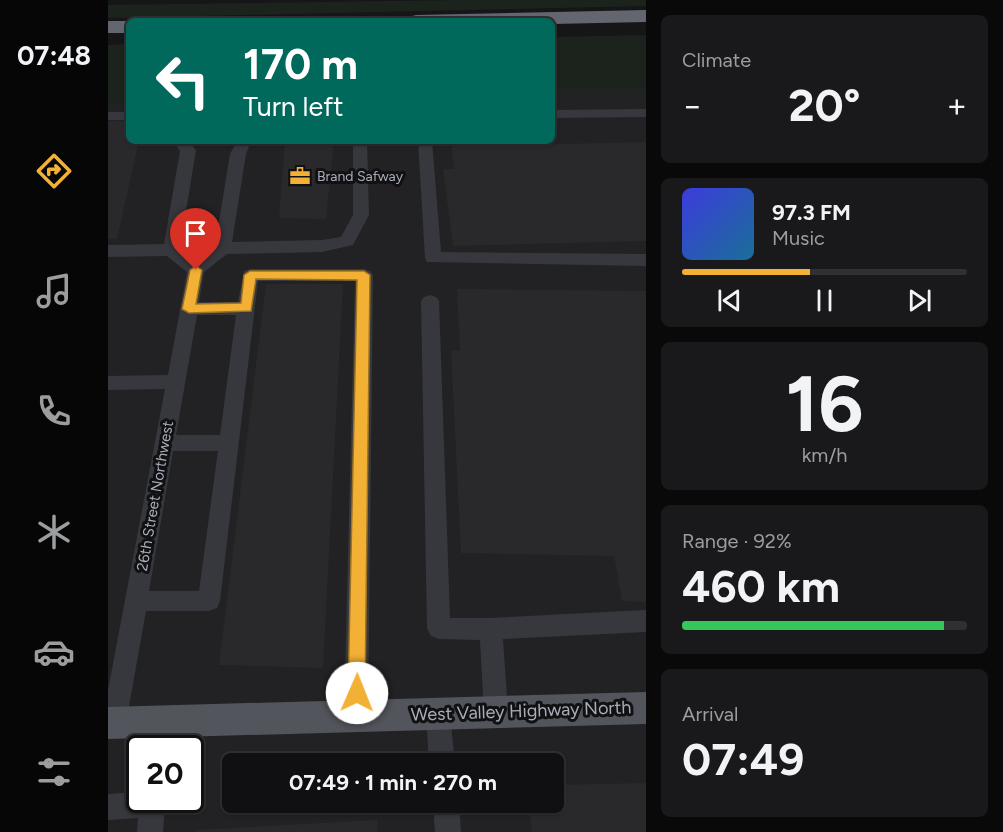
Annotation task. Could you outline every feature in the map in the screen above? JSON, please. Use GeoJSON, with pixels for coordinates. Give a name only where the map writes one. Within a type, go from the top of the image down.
{"type":"FeatureCollection","features":[{"type":"Feature","properties":{"kind":"highway"},"geometry":{"type":"LineString","coordinates":[[554,18],[646,16]]}},
{"type":"Feature","properties":{"kind":"highway"},"geometry":{"type":"LineString","coordinates":[[108,27],[126,27]]}},
{"type":"Feature","properties":{"kind":"main road","name":"West Valley Highway North"},"geometry":{"type":"LineString","coordinates":[[111,723],[646,708]]}},
{"type":"Feature","properties":{"kind":"street"},"geometry":{"type":"LineString","coordinates":[[555,114],[646,113]]}},
{"type":"Feature","properties":{"kind":"street"},"geometry":{"type":"LineString","coordinates":[[108,116],[126,116]]}},
{"type":"Feature","properties":{"kind":"street"},"geometry":{"type":"LineString","coordinates":[[171,250],[189,150],[183,144]]}},
{"type":"Feature","properties":{"kind":"street"},"geometry":{"type":"LineString","coordinates":[[224,248],[238,154],[243,144]]}},
{"type":"Feature","properties":{"kind":"street"},"geometry":{"type":"LineString","coordinates":[[108,251],[171,250],[196,270],[224,248],[322,246],[347,241],[361,215],[360,144]]}},
{"type":"Feature","properties":{"kind":"street"},"geometry":{"type":"LineString","coordinates":[[425,144],[433,258],[646,260]]}},
{"type":"Feature","properties":{"kind":"street","name":"26th Street Northwest"},"geometry":{"type":"LineString","coordinates":[[111,723],[136,601],[196,270]]}},
{"type":"Feature","properties":{"kind":"street"},"geometry":{"type":"LineString","coordinates":[[136,601],[209,601],[250,275],[364,275],[356,716]]}},
{"type":"Feature","properties":{"kind":"street"},"geometry":{"type":"LineString","coordinates":[[430,301],[439,628],[491,629],[646,621]]}},
{"type":"Feature","properties":{"kind":"street"},"geometry":{"type":"LineString","coordinates":[[189,309],[246,308]]}},
{"type":"Feature","properties":{"kind":"street"},"geometry":{"type":"LineString","coordinates":[[108,383],[176,382]]}},
{"type":"Feature","properties":{"kind":"street"},"geometry":{"type":"LineString","coordinates":[[165,443],[229,443]]}},
{"type":"Feature","properties":{"kind":"street"},"geometry":{"type":"LineString","coordinates":[[491,629],[496,712]]}},
{"type":"Feature","properties":{"kind":"street"},"geometry":{"type":"LineString","coordinates":[[438,714],[441,753]]}},
{"type":"Feature","properties":{"kind":"street"},"geometry":{"type":"LineString","coordinates":[[108,807],[153,804],[150,832]]}},
{"type":"Feature","properties":{"kind":"street"},"geometry":{"type":"LineString","coordinates":[[447,813],[448,832]]}},
{"type":"Feature","properties":{"kind":"shaded area"},"geometry":{"type":"Polygon","coordinates":[[[646,0],[646,6],[108,18],[108,5],[646,0]]]}},
{"type":"Feature","properties":{"kind":"shaded area"},"geometry":{"type":"Polygon","coordinates":[[[646,35],[646,89],[555,89],[555,37],[646,35]]]}},
{"type":"Feature","properties":{"kind":"shaded area"},"geometry":{"type":"Polygon","coordinates":[[[126,44],[126,105],[108,105],[108,45],[126,44]]]}},
{"type":"Feature","properties":{"kind":"shaded area"},"geometry":{"type":"Polygon","coordinates":[[[555,89],[646,89],[646,832],[108,832],[108,95],[126,95],[126,144],[555,144],[555,89]]]}},
{"type":"Feature","properties":{"kind":"building"},"geometry":{"type":"Polygon","coordinates":[[[108,121],[126,121],[126,144],[138,144],[117,239],[108,239],[108,121]]]}},
{"type":"Feature","properties":{"kind":"building"},"geometry":{"type":"Polygon","coordinates":[[[646,142],[646,241],[453,246],[443,169],[454,169],[451,144],[482,144],[482,146],[646,142]]]}},
{"type":"Feature","properties":{"kind":"building"},"geometry":{"type":"Polygon","coordinates":[[[285,144],[334,144],[326,219],[279,218],[285,144]]]}},
{"type":"Feature","properties":{"kind":"building"},"geometry":{"type":"Polygon","coordinates":[[[266,284],[343,284],[323,668],[219,665],[266,284]]]}},
{"type":"Feature","properties":{"kind":"building"},"geometry":{"type":"Polygon","coordinates":[[[457,289],[646,291],[646,602],[622,601],[614,556],[461,553],[451,351],[460,351],[457,289]]]}},
{"type":"Feature","properties":{"kind":"building"},"geometry":{"type":"Polygon","coordinates":[[[646,783],[646,832],[532,832],[529,813],[564,813],[564,785],[646,783]]]}},
{"type":"Feature","properties":{"kind":"building"},"geometry":{"type":"Polygon","coordinates":[[[377,820],[378,832],[197,832],[196,830],[377,820]]]}},
{"type":"Feature","properties":{"kind":"place","name":"Brand Safway"},"geometry":{"type":"Point","coordinates":[300,176]}},
{"type":"Feature","properties":{"kind":"route"},"geometry":{"type":"LineString","coordinates":[[196,270],[189,309],[246,308],[250,275],[364,275],[357,693]]}}]}
